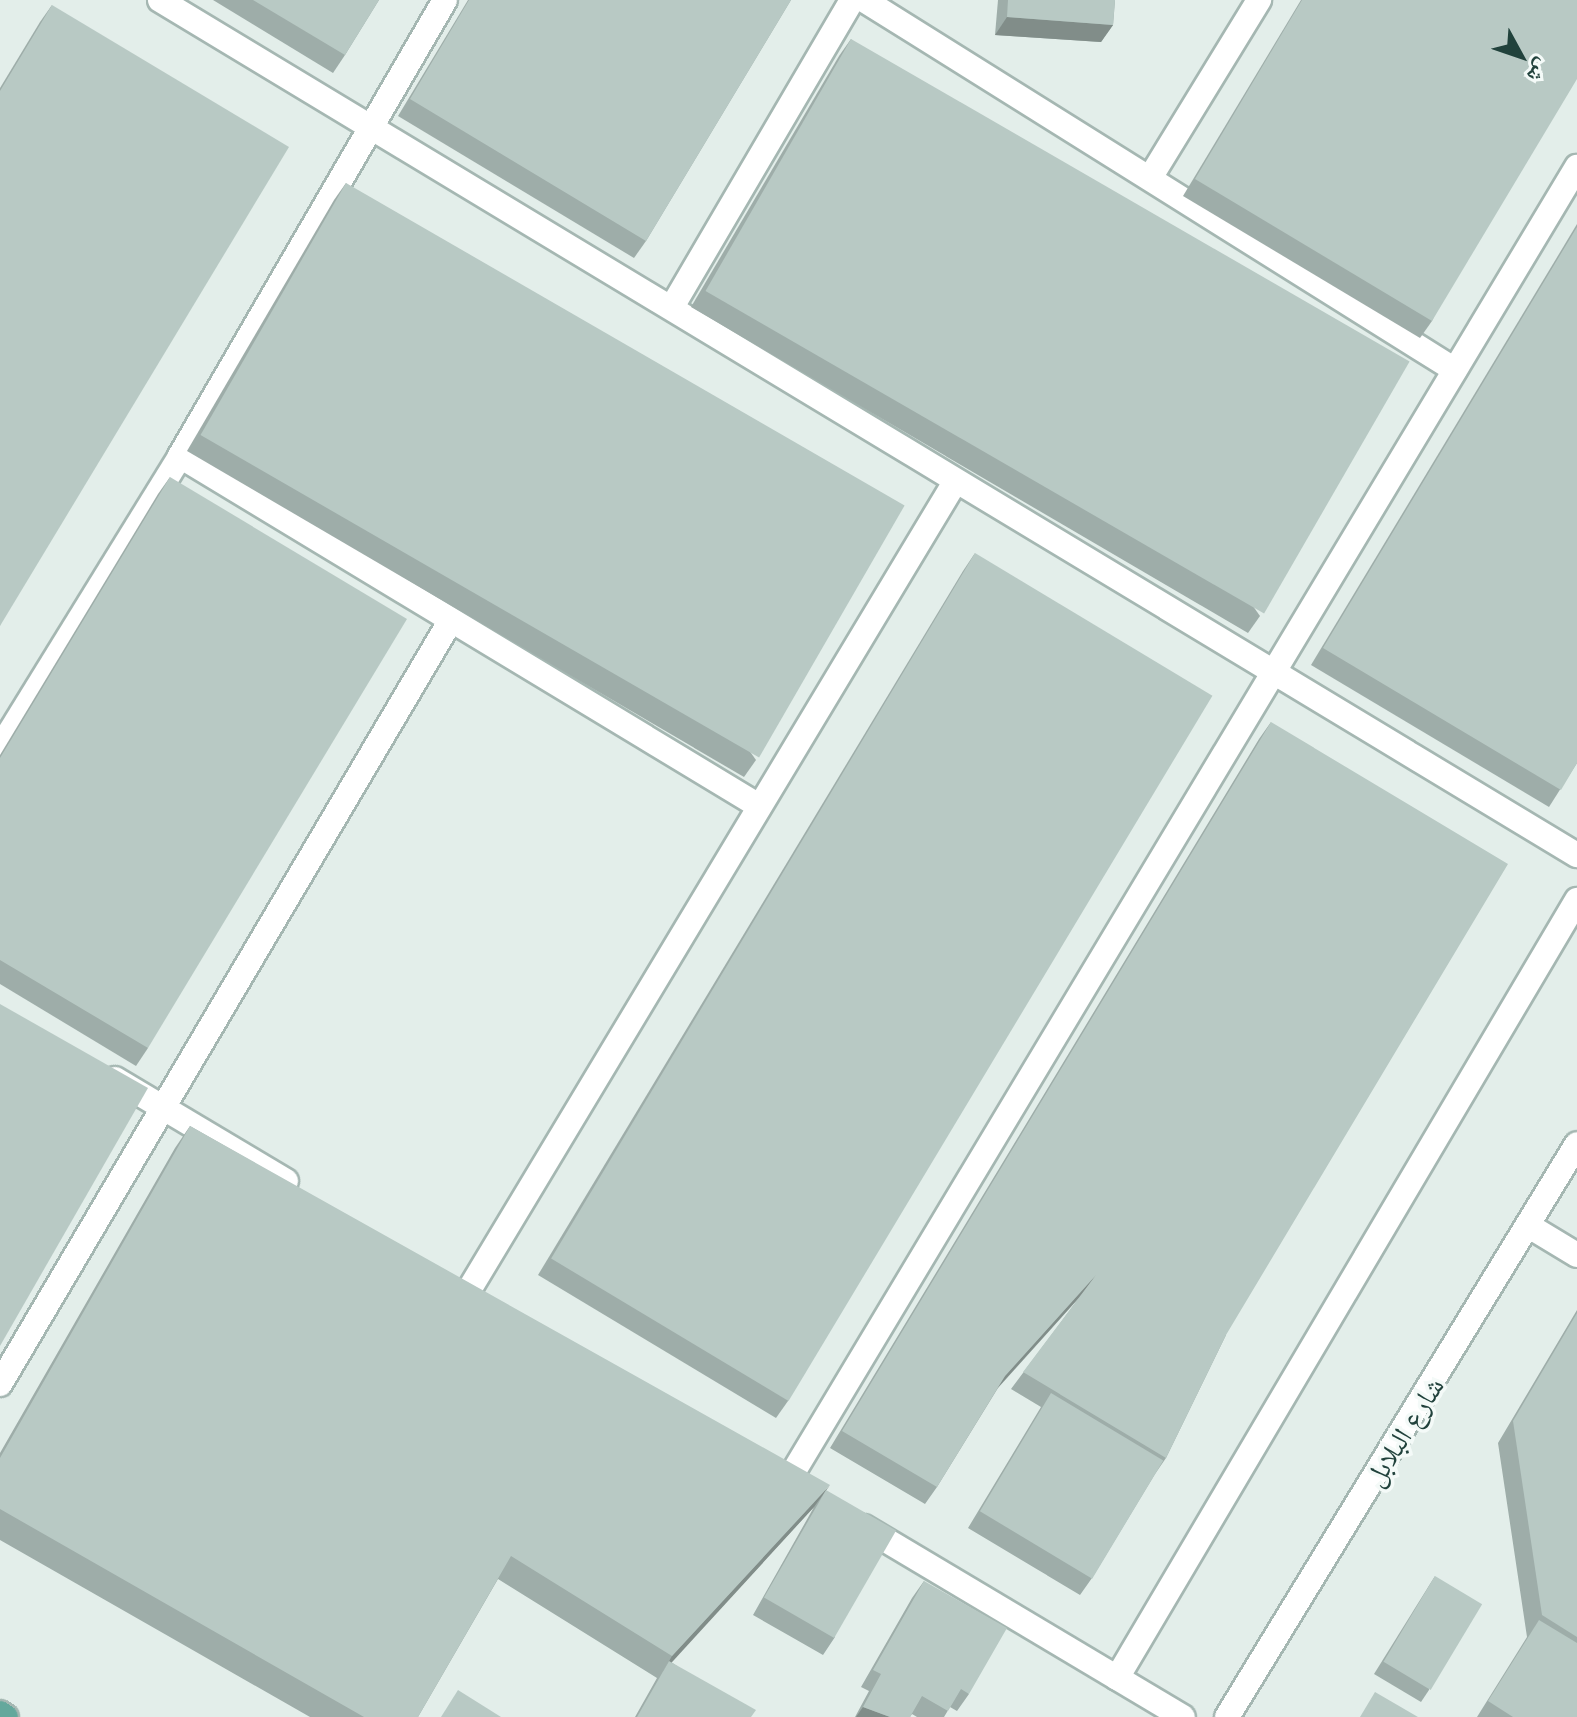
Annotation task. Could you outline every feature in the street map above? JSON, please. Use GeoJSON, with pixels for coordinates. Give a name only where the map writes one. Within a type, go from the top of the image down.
{"type":"FeatureCollection","features":[{"type":"Feature","properties":{"kind":"main road"},"geometry":{"type":"LineString","coordinates":[[0,1713],[6,1717]]}},
{"type":"Feature","properties":{"kind":"street"},"geometry":{"type":"LineString","coordinates":[[160,0],[372,124],[955,482],[1275,671],[1577,855]]}},
{"type":"Feature","properties":{"kind":"street"},"geometry":{"type":"LineString","coordinates":[[0,748],[180,456],[445,0]]}},
{"type":"Feature","properties":{"kind":"street"},"geometry":{"type":"LineString","coordinates":[[672,307],[852,0]]}},
{"type":"Feature","properties":{"kind":"street"},"geometry":{"type":"LineString","coordinates":[[864,0],[1455,370]]}},
{"type":"Feature","properties":{"kind":"street"},"geometry":{"type":"LineString","coordinates":[[1150,178],[1259,0]]}},
{"type":"Feature","properties":{"kind":"street"},"geometry":{"type":"LineString","coordinates":[[788,1481],[1577,167]]}},
{"type":"Feature","properties":{"kind":"street"},"geometry":{"type":"LineString","coordinates":[[180,456],[759,806]]}},
{"type":"Feature","properties":{"kind":"street"},"geometry":{"type":"LineString","coordinates":[[469,1290],[955,482]]}},
{"type":"Feature","properties":{"kind":"street"},"geometry":{"type":"LineString","coordinates":[[0,1384],[451,620]]}},
{"type":"Feature","properties":{"kind":"street"},"geometry":{"type":"LineString","coordinates":[[1117,1678],[1577,900]]}},
{"type":"Feature","properties":{"kind":"street"},"geometry":{"type":"LineString","coordinates":[[95,1067],[310,1195]]}},
{"type":"Feature","properties":{"kind":"street","name":"شارع البلابل"},"geometry":{"type":"LineString","coordinates":[[1227,1717],[1577,1144]]}},
{"type":"Feature","properties":{"kind":"street"},"geometry":{"type":"LineString","coordinates":[[1529,1226],[1577,1255]]}},
{"type":"Feature","properties":{"kind":"street"},"geometry":{"type":"LineString","coordinates":[[442,1274],[495,1306]]}},
{"type":"Feature","properties":{"kind":"street"},"geometry":{"type":"LineString","coordinates":[[761,1465],[815,1497]]}},
{"type":"Feature","properties":{"kind":"street"},"geometry":{"type":"LineString","coordinates":[[843,1514],[1183,1717]]}},
{"type":"Feature","properties":{"kind":"building"},"geometry":{"type":"Polygon","coordinates":[[[253,0],[379,0],[345,55],[253,0]]]}},
{"type":"Feature","properties":{"kind":"building"},"geometry":{"type":"Polygon","coordinates":[[[469,0],[791,0],[646,241],[410,99],[469,0]]]}},
{"type":"Feature","properties":{"kind":"building"},"geometry":{"type":"Polygon","coordinates":[[[1008,0],[1115,0],[1113,25],[1007,17],[1008,0]]]}},
{"type":"Feature","properties":{"kind":"building"},"geometry":{"type":"Polygon","coordinates":[[[1302,0],[1577,0],[1577,79],[1432,321],[1195,179],[1302,0]]]}},
{"type":"Feature","properties":{"kind":"building"},"geometry":{"type":"Polygon","coordinates":[[[52,5],[289,147],[0,626],[0,91],[52,5]]]}},
{"type":"Feature","properties":{"kind":"building"},"geometry":{"type":"Polygon","coordinates":[[[851,39],[1410,361],[1264,614],[706,291],[851,39]]]}},
{"type":"Feature","properties":{"kind":"building"},"geometry":{"type":"Polygon","coordinates":[[[346,183],[905,506],[759,758],[201,435],[346,183]]]}},
{"type":"Feature","properties":{"kind":"building"},"geometry":{"type":"Polygon","coordinates":[[[1577,227],[1577,763],[1561,790],[1323,648],[1577,227]]]}},
{"type":"Feature","properties":{"kind":"building"},"geometry":{"type":"Polygon","coordinates":[[[170,477],[407,619],[148,1048],[0,960],[0,758],[170,477]]]}},
{"type":"Feature","properties":{"kind":"building"},"geometry":{"type":"Polygon","coordinates":[[[975,553],[1212,696],[789,1401],[551,1258],[975,553]]]}},
{"type":"Feature","properties":{"kind":"building"},"geometry":{"type":"Polygon","coordinates":[[[1271,722],[1508,864],[1226,1335],[1166,1458],[1023,1372],[1096,1275],[1005,1376],[937,1487],[842,1431],[1271,722]]]}},
{"type":"Feature","properties":{"kind":"building"},"geometry":{"type":"Polygon","coordinates":[[[0,1004],[148,1088],[0,1346],[0,1004]]]}},
{"type":"Feature","properties":{"kind":"building"},"geometry":{"type":"Polygon","coordinates":[[[190,1126],[830,1485],[672,1656],[511,1556],[418,1717],[364,1717],[0,1509],[0,1458],[190,1126]]]}},
{"type":"Feature","properties":{"kind":"building"},"geometry":{"type":"Polygon","coordinates":[[[1577,1313],[1577,1637],[1542,1615],[1513,1421],[1577,1313]]]}},
{"type":"Feature","properties":{"kind":"building"},"geometry":{"type":"Polygon","coordinates":[[[1051,1393],[1163,1460],[1092,1579],[980,1511],[1051,1393]]]}},
{"type":"Feature","properties":{"kind":"building"},"geometry":{"type":"Polygon","coordinates":[[[826,1490],[896,1530],[834,1638],[764,1597],[826,1490]]]}},
{"type":"Feature","properties":{"kind":"building"},"geometry":{"type":"Polygon","coordinates":[[[1435,1576],[1482,1604],[1431,1690],[1383,1662],[1435,1576]]]}},
{"type":"Feature","properties":{"kind":"building"},"geometry":{"type":"Polygon","coordinates":[[[924,1581],[1007,1628],[969,1694],[961,1689],[948,1711],[922,1696],[910,1717],[890,1717],[863,1707],[881,1674],[873,1670],[924,1581]]]}},
{"type":"Feature","properties":{"kind":"building"},"geometry":{"type":"Polygon","coordinates":[[[1539,1620],[1577,1643],[1577,1717],[1513,1717],[1488,1701],[1539,1620]]]}},
{"type":"Feature","properties":{"kind":"building"},"geometry":{"type":"Polygon","coordinates":[[[669,1661],[756,1710],[751,1717],[637,1717],[669,1661]]]}},
{"type":"Feature","properties":{"kind":"building"},"geometry":{"type":"Polygon","coordinates":[[[458,1690],[501,1717],[441,1717],[458,1690]]]}},
{"type":"Feature","properties":{"kind":"building"},"geometry":{"type":"Polygon","coordinates":[[[1375,1692],[1418,1717],[1360,1717],[1375,1692]]]}}]}
